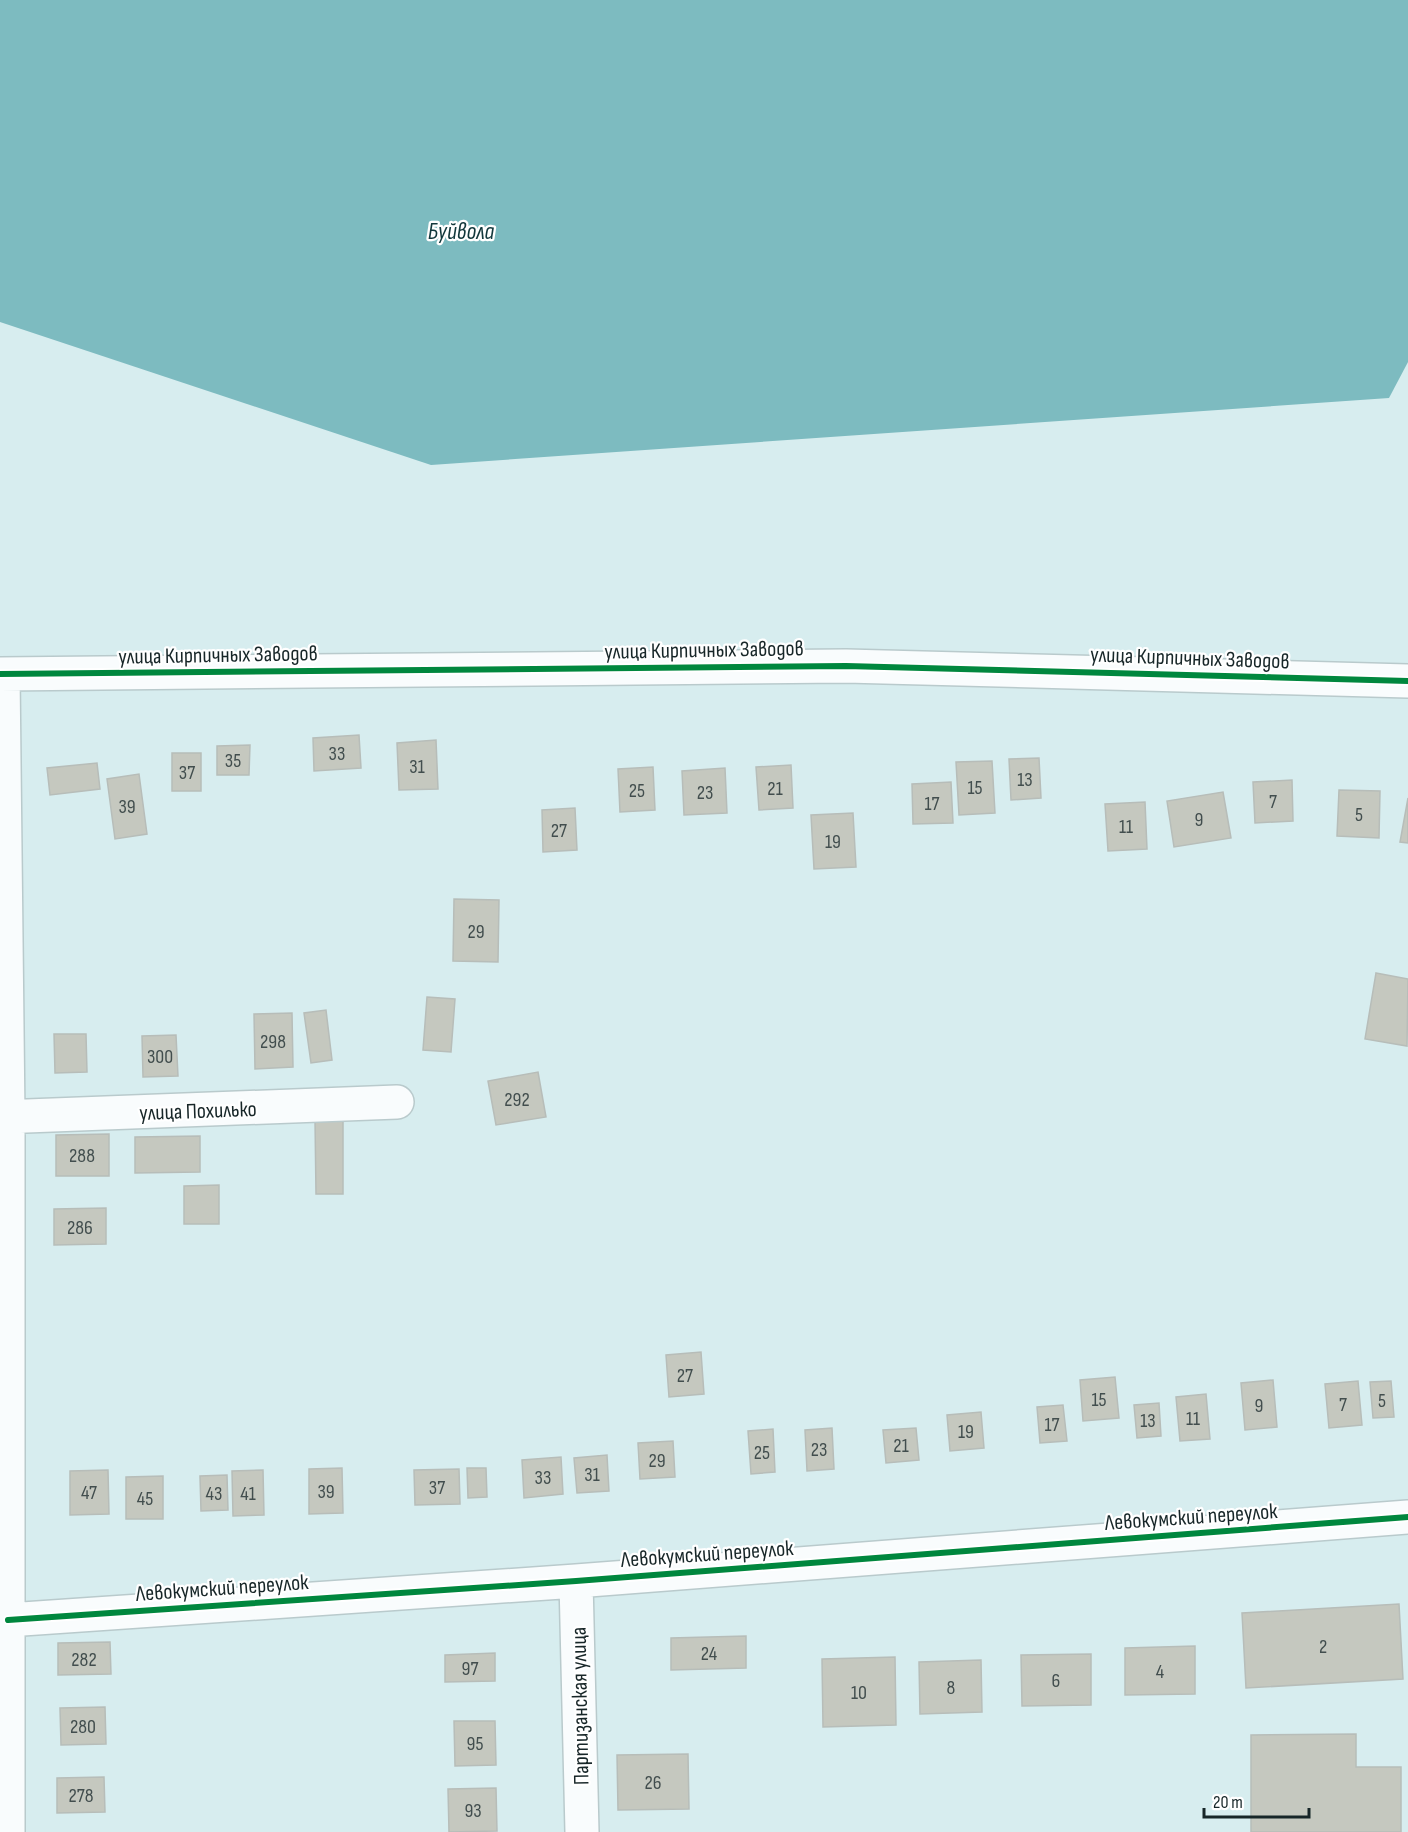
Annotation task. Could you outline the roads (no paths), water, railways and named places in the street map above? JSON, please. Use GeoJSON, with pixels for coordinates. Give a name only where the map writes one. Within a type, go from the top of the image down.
{"type":"FeatureCollection","features":[{"type":"Feature","properties":{"kind":"street","name":"улица Кирпичных Заводов"},"geometry":{"type":"LineString","coordinates":[[2,674],[846,666],[1408,681]]}},
{"type":"Feature","properties":{"kind":"street"},"geometry":{"type":"LineString","coordinates":[[2,674],[8,1832]]}},
{"type":"Feature","properties":{"kind":"street","name":"улица Похилько"},"geometry":{"type":"LineString","coordinates":[[4,1117],[397,1102]]}},
{"type":"Feature","properties":{"kind":"street","name":"Левокумский переулок"},"geometry":{"type":"LineString","coordinates":[[8,1620],[576,1581],[1408,1517]]}},
{"type":"Feature","properties":{"kind":"street","name":"Партизанская улица"},"geometry":{"type":"LineString","coordinates":[[576,1581],[582,1832]]}},
{"type":"Feature","properties":{"kind":"water","name":"Буйвола"},"geometry":{"type":"Polygon","coordinates":[[[0,0],[1408,0],[1408,362],[1389,398],[431,465],[0,322],[0,0]]]}}]}
